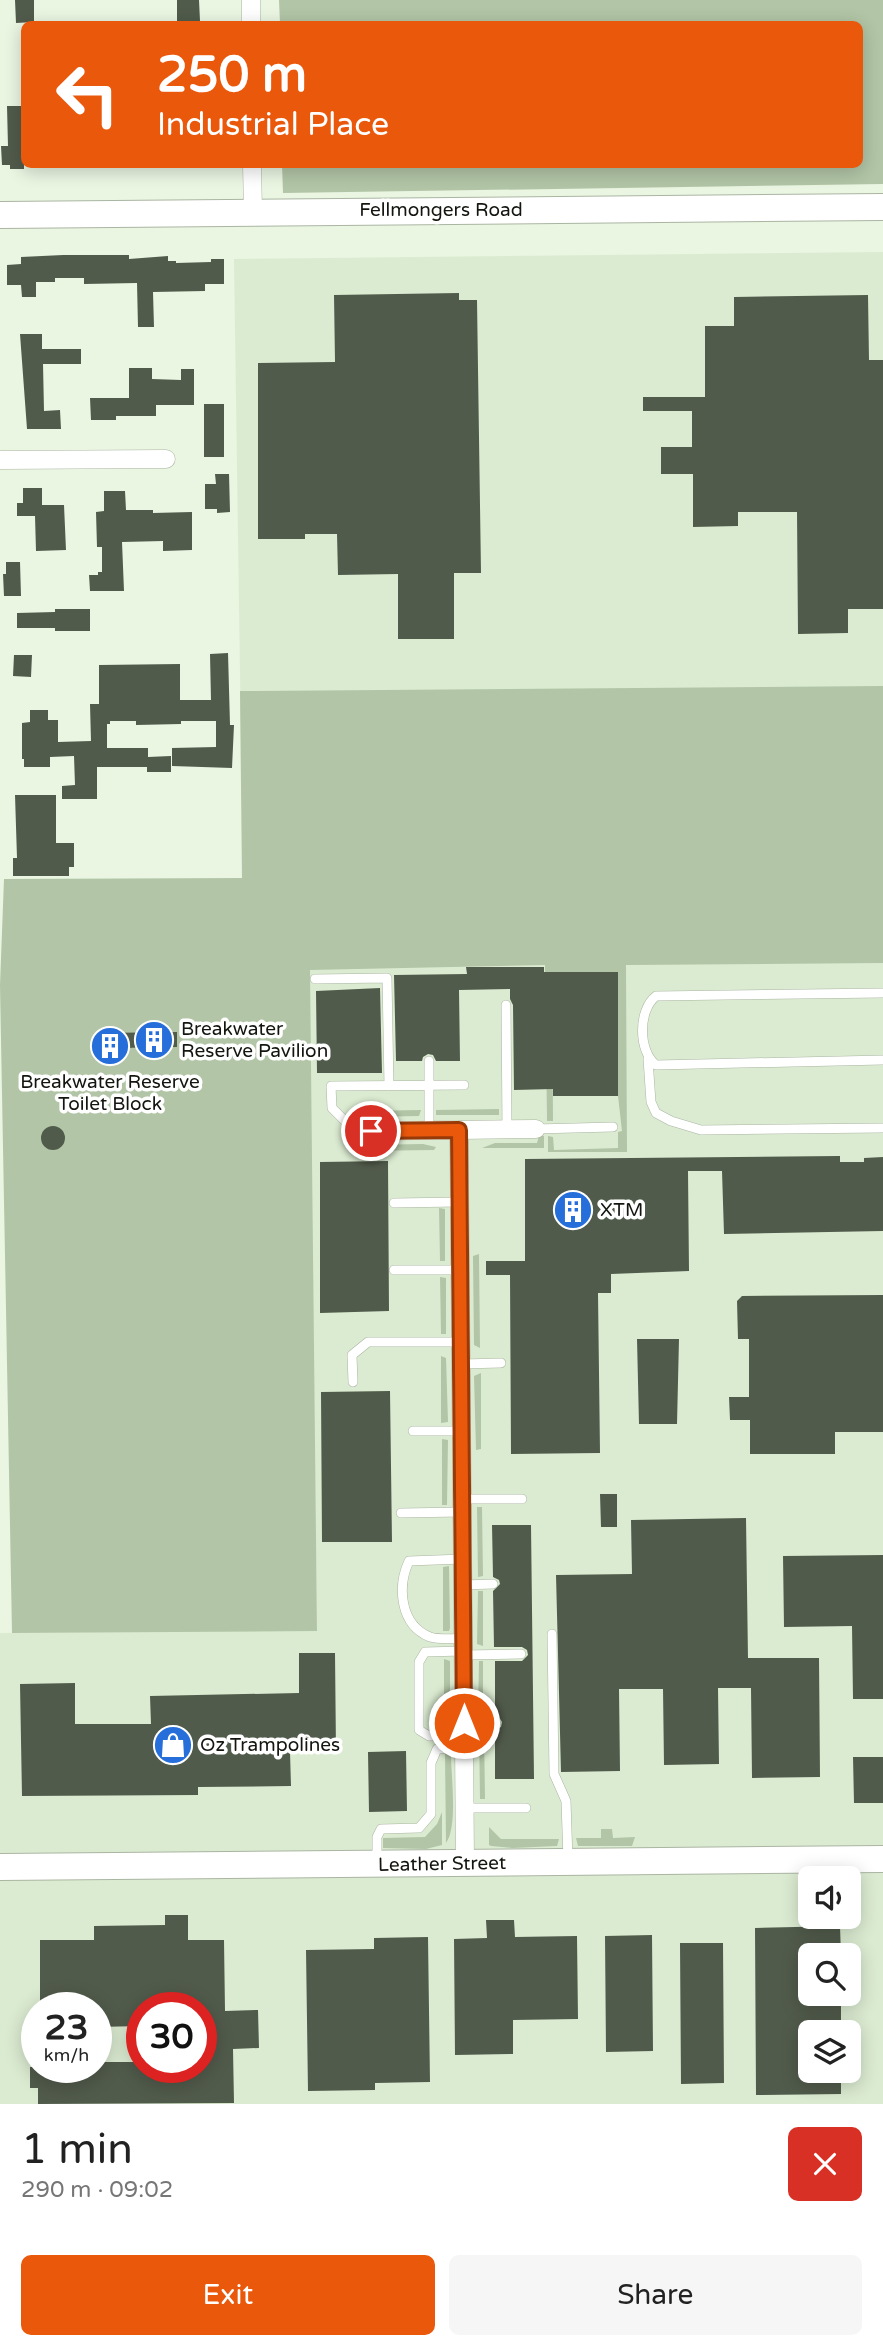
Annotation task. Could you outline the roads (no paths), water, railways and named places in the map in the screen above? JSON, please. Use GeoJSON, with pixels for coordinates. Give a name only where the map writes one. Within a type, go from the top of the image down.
{"type":"FeatureCollection","features":[{"type":"Feature","properties":{"kind":"street"},"geometry":{"type":"LineString","coordinates":[[251,0],[251,21]]}},
{"type":"Feature","properties":{"kind":"street"},"geometry":{"type":"LineString","coordinates":[[252,168],[253,212]]}},
{"type":"Feature","properties":{"kind":"street","name":"Fellmongers Road"},"geometry":{"type":"LineString","coordinates":[[0,215],[883,207]]}},
{"type":"Feature","properties":{"kind":"street"},"geometry":{"type":"LineString","coordinates":[[0,460],[166,459]]}},
{"type":"Feature","properties":{"kind":"street"},"geometry":{"type":"LineString","coordinates":[[371,1131],[536,1129]]}},
{"type":"Feature","properties":{"kind":"street"},"geometry":{"type":"LineString","coordinates":[[459,1130],[465,1863]]}},
{"type":"Feature","properties":{"kind":"street","name":"Leather Street"},"geometry":{"type":"LineString","coordinates":[[0,1867],[883,1859]]}},
{"type":"Feature","properties":{"kind":"lane"},"geometry":{"type":"LineString","coordinates":[[315,979],[387,978],[389,1086]]}},
{"type":"Feature","properties":{"kind":"lane"},"geometry":{"type":"LineString","coordinates":[[883,993],[656,996],[648,1002],[643,1012],[651,1102],[656,1113],[671,1121],[701,1130],[883,1128]]}},
{"type":"Feature","properties":{"kind":"lane"},"geometry":{"type":"LineString","coordinates":[[506,1005],[508,1129]]}},
{"type":"Feature","properties":{"kind":"lane"},"geometry":{"type":"LineString","coordinates":[[648,1059],[656,1065],[883,1060]]}},
{"type":"Feature","properties":{"kind":"lane"},"geometry":{"type":"LineString","coordinates":[[429,1061],[429,1130]]}},
{"type":"Feature","properties":{"kind":"lane"},"geometry":{"type":"LineString","coordinates":[[371,1131],[350,1126],[332,1108],[331,1086],[464,1085]]}},
{"type":"Feature","properties":{"kind":"lane"},"geometry":{"type":"LineString","coordinates":[[536,1129],[614,1126]]}},
{"type":"Feature","properties":{"kind":"lane"},"geometry":{"type":"LineString","coordinates":[[394,1203],[459,1202]]}},
{"type":"Feature","properties":{"kind":"lane"},"geometry":{"type":"LineString","coordinates":[[394,1270],[460,1270]]}},
{"type":"Feature","properties":{"kind":"lane"},"geometry":{"type":"LineString","coordinates":[[352,1382],[352,1355],[368,1342],[462,1342]]}},
{"type":"Feature","properties":{"kind":"lane"},"geometry":{"type":"LineString","coordinates":[[462,1364],[501,1363]]}},
{"type":"Feature","properties":{"kind":"lane"},"geometry":{"type":"LineString","coordinates":[[413,1432],[462,1431]]}},
{"type":"Feature","properties":{"kind":"lane"},"geometry":{"type":"LineString","coordinates":[[401,1513],[522,1499]]}},
{"type":"Feature","properties":{"kind":"lane"},"geometry":{"type":"LineString","coordinates":[[463,1559],[409,1561],[402,1575],[404,1605],[409,1622],[431,1637],[463,1648],[521,1654]]}},
{"type":"Feature","properties":{"kind":"lane"},"geometry":{"type":"LineString","coordinates":[[463,1585],[493,1584]]}},
{"type":"Feature","properties":{"kind":"lane"},"geometry":{"type":"LineString","coordinates":[[552,1634],[554,1774],[566,1801],[568,1862]]}},
{"type":"Feature","properties":{"kind":"lane"},"geometry":{"type":"LineString","coordinates":[[463,1648],[425,1653],[419,1662],[419,1731],[429,1736],[464,1736]]}},
{"type":"Feature","properties":{"kind":"lane"},"geometry":{"type":"LineString","coordinates":[[377,1865],[377,1837],[382,1829],[419,1828],[431,1814],[431,1763],[437,1749],[495,1723]]}},
{"type":"Feature","properties":{"kind":"lane"},"geometry":{"type":"LineString","coordinates":[[465,1808],[526,1808]]}},
{"type":"Feature","properties":{"kind":"place","name":"Breakwater Reserve Pavilion"},"geometry":{"type":"Point","coordinates":[154,1040]}},
{"type":"Feature","properties":{"kind":"place","name":"Breakwater Reserve Toilet Block"},"geometry":{"type":"Point","coordinates":[110,1046]}},
{"type":"Feature","properties":{"kind":"place","name":"XTM"},"geometry":{"type":"Point","coordinates":[573,1210]}},
{"type":"Feature","properties":{"kind":"place","name":"Oz Trampolines"},"geometry":{"type":"Point","coordinates":[173,1745]}}]}
